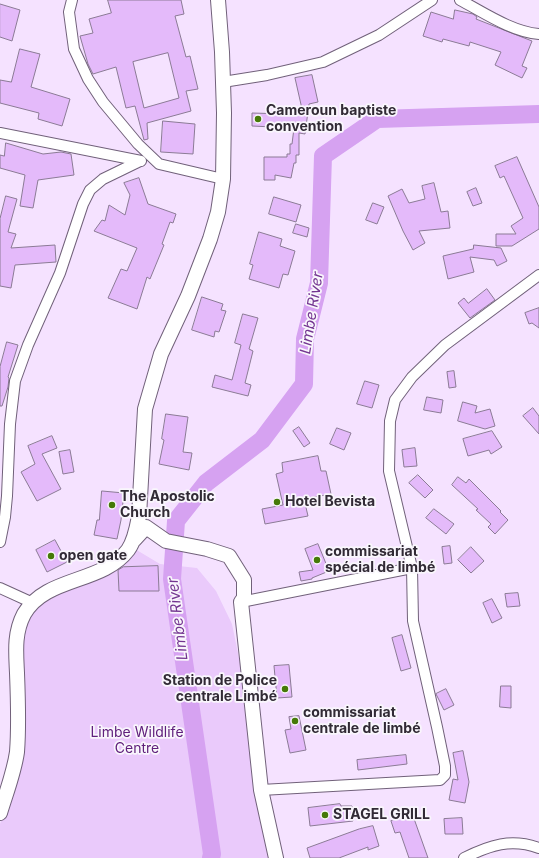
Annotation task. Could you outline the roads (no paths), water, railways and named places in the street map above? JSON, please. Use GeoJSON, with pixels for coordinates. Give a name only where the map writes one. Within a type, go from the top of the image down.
{"type":"FeatureCollection","features":[{"type":"Feature","properties":{"kind":"street"},"geometry":{"type":"LineString","coordinates":[[72,0],[69,12],[74,49],[88,80],[103,102],[138,144],[159,164]]}},
{"type":"Feature","properties":{"kind":"street"},"geometry":{"type":"LineString","coordinates":[[0,813],[12,777],[17,752],[17,673],[15,651],[18,630],[25,613],[40,596],[54,588],[106,568],[120,558],[128,550],[136,532],[139,516],[145,409],[161,354],[188,296],[210,239],[218,212],[223,179],[224,113],[218,0]]}},
{"type":"Feature","properties":{"kind":"street"},"geometry":{"type":"LineString","coordinates":[[223,82],[267,75],[323,62],[379,35],[432,0]]}},
{"type":"Feature","properties":{"kind":"street"},"geometry":{"type":"LineString","coordinates":[[460,0],[504,24],[532,34],[539,34]]}},
{"type":"Feature","properties":{"kind":"street"},"geometry":{"type":"LineString","coordinates":[[0,133],[159,164],[223,179]]}},
{"type":"Feature","properties":{"kind":"street"},"geometry":{"type":"LineString","coordinates":[[0,542],[7,496],[10,424],[15,381],[28,345],[60,273],[83,204],[90,190],[103,179],[140,161]]}},
{"type":"Feature","properties":{"kind":"street"},"geometry":{"type":"LineString","coordinates":[[261,790],[440,780],[445,775],[445,766],[437,727],[413,622],[412,568],[389,471],[390,421],[395,400],[412,377],[445,345],[539,274]]}},
{"type":"Feature","properties":{"kind":"street"},"geometry":{"type":"LineString","coordinates":[[132,543],[146,527],[166,540],[229,556],[244,580],[244,598],[241,602],[261,790],[276,858]]}},
{"type":"Feature","properties":{"kind":"street"},"geometry":{"type":"LineString","coordinates":[[241,602],[412,568]]}},
{"type":"Feature","properties":{"kind":"street"},"geometry":{"type":"LineString","coordinates":[[0,588],[33,603]]}},
{"type":"Feature","properties":{"kind":"street"},"geometry":{"type":"LineString","coordinates":[[464,858],[480,850],[506,843],[526,844],[539,848]]}},
{"type":"Feature","properties":{"kind":"waterway","name":"Limbe River"},"geometry":{"type":"LineString","coordinates":[[211,858],[212,854],[172,579],[176,521],[206,483],[262,440],[304,384],[305,339],[319,283],[323,156],[377,119],[539,114]]}},
{"type":"Feature","properties":{"kind":"place","name":"Cameroun baptiste convention"},"geometry":{"type":"Point","coordinates":[258,119]}},
{"type":"Feature","properties":{"kind":"place","name":"Hotel Bevista"},"geometry":{"type":"Point","coordinates":[277,502]}},
{"type":"Feature","properties":{"kind":"place","name":"The Apostolic Church"},"geometry":{"type":"Point","coordinates":[112,505]}},
{"type":"Feature","properties":{"kind":"place","name":"open gate"},"geometry":{"type":"Point","coordinates":[51,556]}},
{"type":"Feature","properties":{"kind":"place","name":"commissariat spécial de limbé"},"geometry":{"type":"Point","coordinates":[317,560]}},
{"type":"Feature","properties":{"kind":"place","name":"Station de Police centrale Limbé"},"geometry":{"type":"Point","coordinates":[285,689]}},
{"type":"Feature","properties":{"kind":"place","name":"commissariat centrale de limbé"},"geometry":{"type":"Point","coordinates":[295,721]}},
{"type":"Feature","properties":{"kind":"place","name":"STAGEL GRILL"},"geometry":{"type":"Point","coordinates":[325,815]}},
{"type":"Feature","properties":{"kind":"park label","name":"Limbe Wildlife Centre"},"geometry":{"type":"Point","coordinates":[137,742]}}]}
